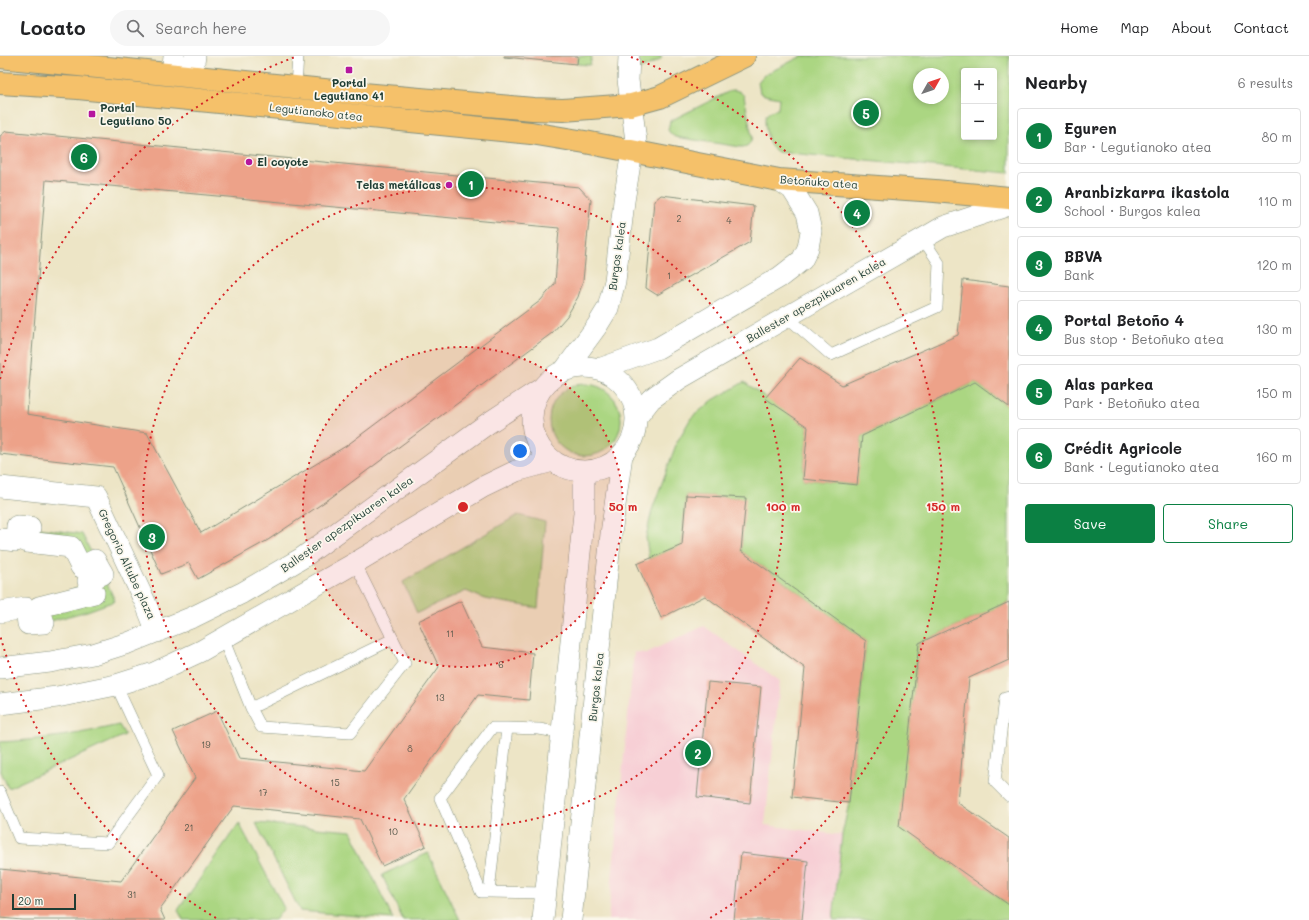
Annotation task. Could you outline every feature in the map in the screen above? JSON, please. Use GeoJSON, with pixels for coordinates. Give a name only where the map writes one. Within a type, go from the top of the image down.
{"type":"FeatureCollection","features":[{"type":"Feature","properties":{"kind":"main road"},"geometry":{"type":"LineString","coordinates":[[0,57],[183,65],[296,86],[533,109],[562,110],[631,105],[660,97],[744,56]]}},
{"type":"Feature","properties":{"kind":"main road","name":"Legutianoko atea"},"geometry":{"type":"LineString","coordinates":[[0,83],[78,88],[531,133],[632,151]]}},
{"type":"Feature","properties":{"kind":"main road","name":"Betoñuko atea"},"geometry":{"type":"LineString","coordinates":[[632,151],[780,180],[927,190],[1009,198]]}},
{"type":"Feature","properties":{"kind":"street","name":"Burgos kalea"},"geometry":{"type":"LineString","coordinates":[[564,371],[597,326],[608,308],[615,282],[624,201],[632,151],[636,141],[628,80],[629,56]]}},
{"type":"Feature","properties":{"kind":"street"},"geometry":{"type":"LineString","coordinates":[[599,369],[658,348],[780,277],[802,260],[808,248],[811,231],[807,213],[792,190],[780,180]]}},
{"type":"Feature","properties":{"kind":"street","name":"Ballester apezpikuaren kalea"},"geometry":{"type":"LineString","coordinates":[[636,418],[651,399],[679,379],[922,239],[943,227],[1009,204]]}},
{"type":"Feature","properties":{"kind":"street"},"geometry":{"type":"LineString","coordinates":[[587,367],[599,369],[614,376],[625,388],[633,402],[636,418],[633,437],[622,455],[605,467],[584,471],[568,469],[553,461],[541,450],[534,435],[532,419],[534,402],[542,388],[552,378],[564,371],[587,367]]}},
{"type":"Feature","properties":{"kind":"street","name":"Ballester apezpikuaren kalea"},"geometry":{"type":"LineString","coordinates":[[0,668],[50,662],[93,654],[157,632],[193,617],[242,593],[302,558],[487,424],[542,388]]}},
{"type":"Feature","properties":{"kind":"street","name":"Burgos kalea"},"geometry":{"type":"LineString","coordinates":[[571,920],[612,534],[622,455]]}},
{"type":"Feature","properties":{"kind":"street"},"geometry":{"type":"LineString","coordinates":[[0,704],[57,697],[116,685],[154,673],[201,651],[355,564],[483,487],[516,471],[553,461]]}},
{"type":"Feature","properties":{"kind":"street"},"geometry":{"type":"LineString","coordinates":[[543,920],[584,513],[584,471]]}},
{"type":"Feature","properties":{"kind":"street","name":"Gregorio Altube plaza"},"geometry":{"type":"LineString","coordinates":[[0,487],[96,497],[145,602],[157,632]]}},
{"type":"Feature","properties":{"kind":"street"},"geometry":{"type":"LineString","coordinates":[[0,539],[16,541],[17,526],[30,527],[27,542],[71,547],[81,567],[95,560],[103,574],[88,581],[94,593],[39,607],[44,623],[28,624],[26,608],[0,612]]}},
{"type":"Feature","properties":{"kind":"lane"},"geometry":{"type":"LineString","coordinates":[[296,86],[298,56]]}},
{"type":"Feature","properties":{"kind":"lane"},"geometry":{"type":"LineString","coordinates":[[787,317],[831,355],[937,307],[939,263],[922,239]]}},
{"type":"Feature","properties":{"kind":"lane"},"geometry":{"type":"LineString","coordinates":[[223,638],[251,708],[261,727],[350,733],[405,663],[355,564]]}},
{"type":"Feature","properties":{"kind":"lane"},"geometry":{"type":"LineString","coordinates":[[251,708],[393,639]]}},
{"type":"Feature","properties":{"kind":"lane"},"geometry":{"type":"LineString","coordinates":[[0,792],[19,838],[108,843],[158,775],[116,685]]}},
{"type":"Feature","properties":{"kind":"lane"},"geometry":{"type":"LineString","coordinates":[[1009,697],[1005,698],[995,782],[1009,796]]}},
{"type":"Feature","properties":{"kind":"lane"},"geometry":{"type":"LineString","coordinates":[[546,893],[481,892],[440,798],[492,728],[539,729],[562,733]]}},
{"type":"Feature","properties":{"kind":"lane"},"geometry":{"type":"LineString","coordinates":[[490,892],[507,728]]}},
{"type":"Feature","properties":{"kind":"shaded area"},"geometry":{"type":"Polygon","coordinates":[[[704,626],[780,681],[765,825],[842,835],[833,920],[608,920],[634,652],[646,653],[704,626]]]}},
{"type":"Feature","properties":{"kind":"green space"},"geometry":{"type":"Polygon","coordinates":[[[578,56],[592,56],[590,65],[577,64],[578,56]]]}},
{"type":"Feature","properties":{"kind":"green space"},"geometry":{"type":"Polygon","coordinates":[[[643,56],[662,56],[660,60],[638,70],[635,60],[643,56]]]}},
{"type":"Feature","properties":{"kind":"green space"},"geometry":{"type":"Polygon","coordinates":[[[802,56],[1009,56],[1009,173],[778,152],[769,142],[765,119],[770,112],[778,109],[779,98],[760,93],[758,82],[764,75],[802,56]]]}},
{"type":"Feature","properties":{"kind":"green space"},"geometry":{"type":"Polygon","coordinates":[[[732,90],[742,93],[744,96],[752,137],[747,146],[741,147],[675,137],[668,130],[670,121],[732,90]]]}},
{"type":"Feature","properties":{"kind":"green space"},"geometry":{"type":"Polygon","coordinates":[[[744,382],[808,427],[803,479],[856,485],[862,436],[975,382],[1009,407],[1009,602],[919,643],[900,827],[1009,905],[1009,920],[833,920],[842,835],[849,803],[866,641],[741,551],[745,498],[686,495],[682,545],[649,559],[646,537],[652,510],[677,442],[691,418],[713,400],[744,382]]]}},
{"type":"Feature","properties":{"kind":"green space"},"geometry":{"type":"Polygon","coordinates":[[[578,384],[592,384],[611,394],[621,413],[621,427],[611,446],[592,456],[578,456],[559,446],[549,427],[549,413],[559,394],[578,384]]]}},
{"type":"Feature","properties":{"kind":"green space"},"geometry":{"type":"Polygon","coordinates":[[[518,515],[545,522],[538,608],[485,599],[466,591],[417,613],[403,582],[518,515]]]}},
{"type":"Feature","properties":{"kind":"green space"},"geometry":{"type":"Polygon","coordinates":[[[30,527],[82,534],[95,560],[71,547],[27,542],[30,527]]]}},
{"type":"Feature","properties":{"kind":"green space"},"geometry":{"type":"Polygon","coordinates":[[[103,574],[115,601],[87,611],[44,623],[39,607],[103,574]]]}},
{"type":"Feature","properties":{"kind":"green space"},"geometry":{"type":"Polygon","coordinates":[[[119,725],[125,735],[8,788],[0,769],[0,742],[60,736],[119,725]]]}},
{"type":"Feature","properties":{"kind":"green space"},"geometry":{"type":"Polygon","coordinates":[[[239,823],[284,908],[275,920],[183,920],[178,910],[239,823]]]}},
{"type":"Feature","properties":{"kind":"green space"},"geometry":{"type":"Polygon","coordinates":[[[256,823],[351,831],[393,919],[300,911],[256,823]]]}},
{"type":"Feature","properties":{"kind":"green space"},"geometry":{"type":"Polygon","coordinates":[[[428,853],[460,920],[403,920],[382,875],[428,853]]]}},
{"type":"Feature","properties":{"kind":"building"},"geometry":{"type":"Polygon","coordinates":[[[504,56],[578,56],[577,64],[504,56]]]}},
{"type":"Feature","properties":{"kind":"building"},"geometry":{"type":"Polygon","coordinates":[[[6,131],[579,187],[591,200],[583,281],[578,297],[567,316],[552,333],[329,499],[268,540],[198,579],[189,563],[161,574],[113,467],[0,454],[0,136],[6,131]],[[46,180],[27,414],[147,433],[201,533],[346,446],[540,301],[555,284],[559,228],[46,180]]]}},
{"type":"Feature","properties":{"kind":"building"},"geometry":{"type":"Polygon","coordinates":[[[661,195],[754,206],[750,242],[657,295],[646,288],[654,201],[661,195]]]}},
{"type":"Feature","properties":{"kind":"building"},"geometry":{"type":"Polygon","coordinates":[[[963,280],[1009,286],[1009,407],[975,382],[862,436],[857,485],[803,479],[808,427],[765,398],[800,358],[842,385],[958,335],[963,280]]]}},
{"type":"Feature","properties":{"kind":"building"},"geometry":{"type":"Polygon","coordinates":[[[686,495],[746,498],[741,551],[866,641],[849,803],[792,797],[805,668],[705,596],[661,618],[637,564],[682,545],[686,495]]]}},
{"type":"Feature","properties":{"kind":"building"},"geometry":{"type":"Polygon","coordinates":[[[461,601],[482,647],[533,653],[529,700],[478,695],[404,799],[426,846],[382,866],[360,819],[234,806],[160,909],[165,920],[22,920],[0,918],[0,869],[121,881],[195,778],[173,731],[217,711],[239,758],[364,771],[439,667],[418,621],[461,601]]]}},
{"type":"Feature","properties":{"kind":"building"},"geometry":{"type":"Polygon","coordinates":[[[1009,602],[1009,660],[969,678],[958,803],[1009,838],[1009,905],[899,827],[919,643],[1009,602]]]}},
{"type":"Feature","properties":{"kind":"building"},"geometry":{"type":"Polygon","coordinates":[[[708,682],[761,687],[750,803],[697,797],[708,682]]]}},
{"type":"Feature","properties":{"kind":"building"},"geometry":{"type":"Polygon","coordinates":[[[741,853],[808,861],[802,920],[734,920],[741,853]]]}},
{"type":"Feature","properties":{"kind":"place","name":"Portal Legutiano 41"},"geometry":{"type":"Point","coordinates":[349,70]}},
{"type":"Feature","properties":{"kind":"place","name":"Alas parkea"},"geometry":{"type":"Point","coordinates":[866,113]}},
{"type":"Feature","properties":{"kind":"place","name":"Portal Legutiano 50"},"geometry":{"type":"Point","coordinates":[92,114]}},
{"type":"Feature","properties":{"kind":"place","name":"Crédit Agricole"},"geometry":{"type":"Point","coordinates":[84,157]}},
{"type":"Feature","properties":{"kind":"place","name":"El coyote"},"geometry":{"type":"Point","coordinates":[249,162]}},
{"type":"Feature","properties":{"kind":"place","name":"Eguren"},"geometry":{"type":"Point","coordinates":[471,184]}},
{"type":"Feature","properties":{"kind":"place","name":"Telas metálicas"},"geometry":{"type":"Point","coordinates":[449,185]}},
{"type":"Feature","properties":{"kind":"place","name":"Portal Betoño 4"},"geometry":{"type":"Point","coordinates":[857,213]}},
{"type":"Feature","properties":{"kind":"place","name":"BBVA"},"geometry":{"type":"Point","coordinates":[152,537]}},
{"type":"Feature","properties":{"kind":"place","name":"Aranbizkarra ikastola"},"geometry":{"type":"Point","coordinates":[698,753]}}]}
